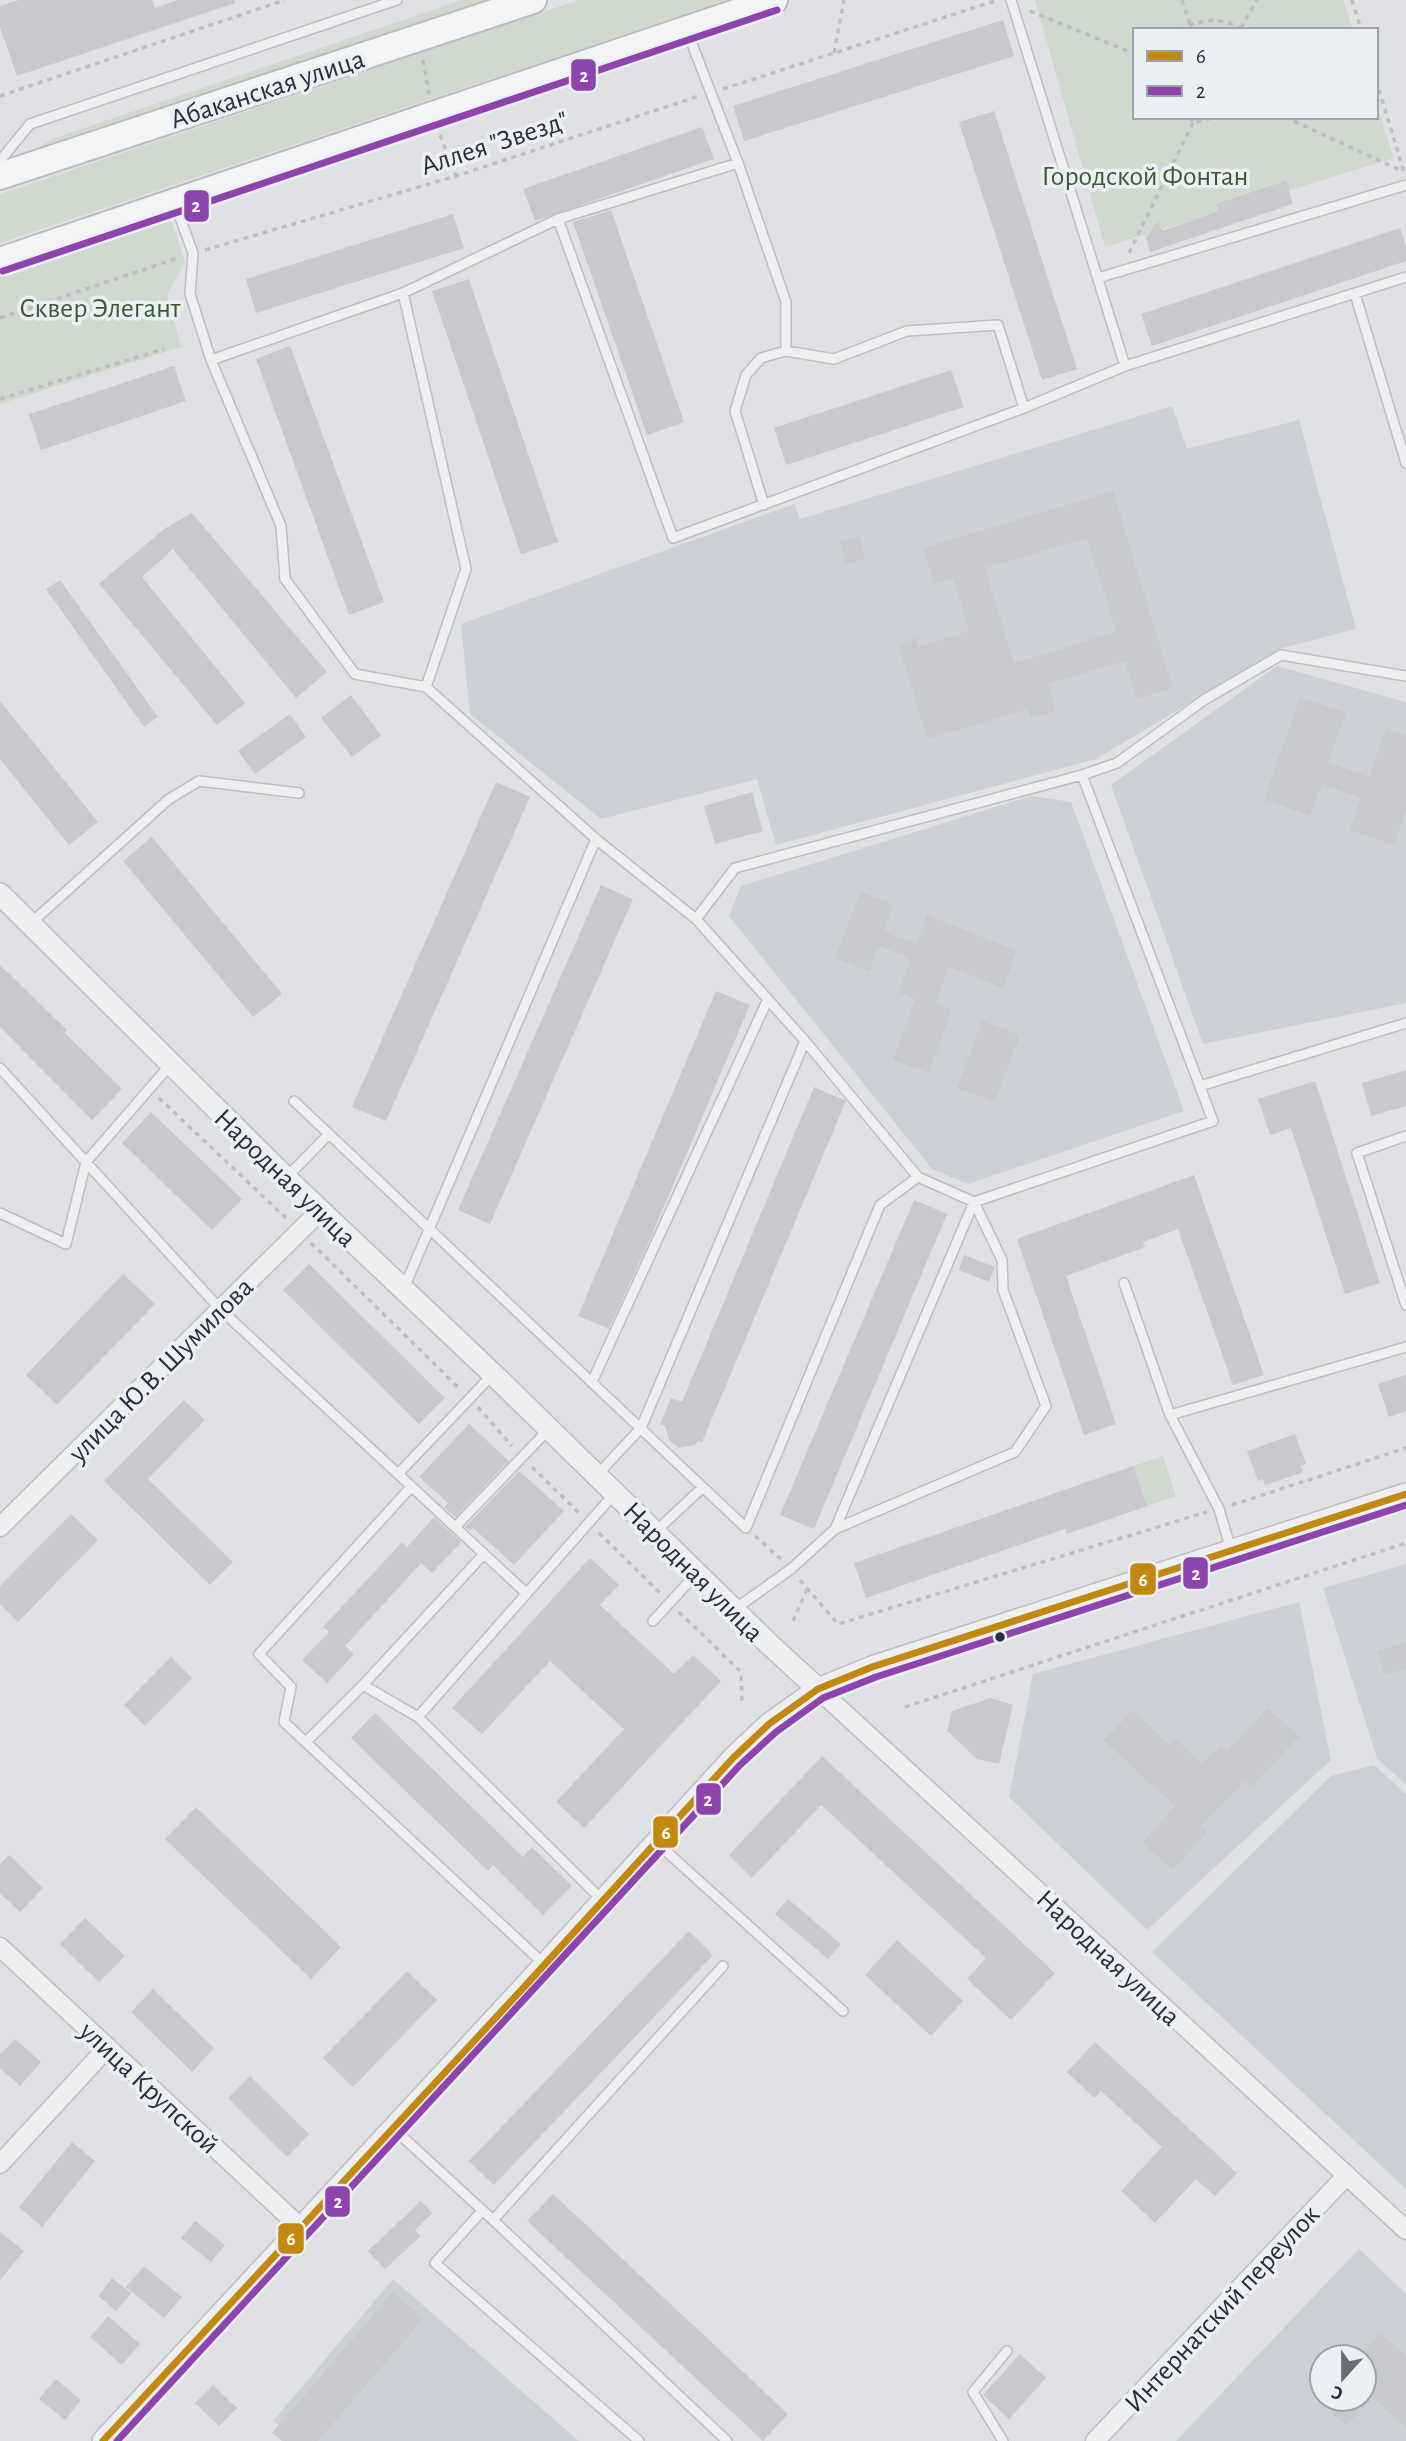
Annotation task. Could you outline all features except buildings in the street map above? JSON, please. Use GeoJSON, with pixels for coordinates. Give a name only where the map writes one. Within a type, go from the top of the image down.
{"type":"FeatureCollection","features":[{"type":"Feature","properties":{"kind":"main road","name":"Абаканская улица"},"geometry":{"type":"LineString","coordinates":[[0,176],[533,0]]}},
{"type":"Feature","properties":{"kind":"main road"},"geometry":{"type":"LineString","coordinates":[[0,261],[774,0]]}},
{"type":"Feature","properties":{"kind":"street","name":"Народная улица"},"geometry":{"type":"LineString","coordinates":[[0,894],[286,1178],[818,1689],[1406,2230]]}},
{"type":"Feature","properties":{"kind":"street","name":"улица Ю.В. Шумилова"},"geometry":{"type":"LineString","coordinates":[[0,1527],[320,1211]]}},
{"type":"Feature","properties":{"kind":"street"},"geometry":{"type":"LineString","coordinates":[[103,2441],[733,1758],[769,1724],[818,1689],[872,1667],[1406,1494]]}},
{"type":"Feature","properties":{"kind":"street","name":"улица Крупской"},"geometry":{"type":"LineString","coordinates":[[0,1947],[300,2227]]}},
{"type":"Feature","properties":{"kind":"street"},"geometry":{"type":"LineString","coordinates":[[0,2164],[107,2048]]}},
{"type":"Feature","properties":{"kind":"street","name":"Интернатский переулок"},"geometry":{"type":"LineString","coordinates":[[1095,2441],[1347,2175]]}},
{"type":"Feature","properties":{"kind":"lane"},"geometry":{"type":"LineString","coordinates":[[0,161],[30,124],[397,0]]}},
{"type":"Feature","properties":{"kind":"lane"},"geometry":{"type":"LineString","coordinates":[[1012,2],[1125,366]]}},
{"type":"Feature","properties":{"kind":"lane"},"geometry":{"type":"LineString","coordinates":[[687,29],[738,163],[786,302],[786,351]]}},
{"type":"Feature","properties":{"kind":"lane"},"geometry":{"type":"LineString","coordinates":[[211,360],[403,293],[558,219],[738,163]]}},
{"type":"Feature","properties":{"kind":"lane"},"geometry":{"type":"LineString","coordinates":[[1098,278],[1406,185]]}},
{"type":"Feature","properties":{"kind":"lane"},"geometry":{"type":"LineString","coordinates":[[175,202],[193,253],[190,294],[211,360],[281,526],[285,579],[355,674],[426,687],[596,839],[696,919],[805,1041],[918,1177],[974,1202],[1002,1260],[1003,1290],[1046,1406],[1015,1452],[835,1530],[791,1569],[735,1609]]}},
{"type":"Feature","properties":{"kind":"lane"},"geometry":{"type":"LineString","coordinates":[[558,219],[673,538],[1024,408],[1125,366],[1406,277]]}},
{"type":"Feature","properties":{"kind":"lane"},"geometry":{"type":"LineString","coordinates":[[403,293],[466,569],[426,687]]}},
{"type":"Feature","properties":{"kind":"lane"},"geometry":{"type":"LineString","coordinates":[[1355,295],[1406,463]]}},
{"type":"Feature","properties":{"kind":"lane"},"geometry":{"type":"LineString","coordinates":[[764,505],[735,411],[746,375],[761,358],[786,351],[834,359],[907,331],[998,325],[1024,408]]}},
{"type":"Feature","properties":{"kind":"lane"},"geometry":{"type":"LineString","coordinates":[[696,919],[735,867],[1082,775],[1117,763],[1204,699],[1281,655],[1406,676]]}},
{"type":"Feature","properties":{"kind":"lane"},"geometry":{"type":"LineString","coordinates":[[835,1530],[974,1202],[1213,1122],[1082,775]]}},
{"type":"Feature","properties":{"kind":"lane"},"geometry":{"type":"LineString","coordinates":[[30,923],[169,799],[199,781],[299,793]]}},
{"type":"Feature","properties":{"kind":"lane"},"geometry":{"type":"LineString","coordinates":[[403,1290],[596,839]]}},
{"type":"Feature","properties":{"kind":"lane"},"geometry":{"type":"LineString","coordinates":[[592,1382],[768,999]]}},
{"type":"Feature","properties":{"kind":"lane"},"geometry":{"type":"LineString","coordinates":[[1200,1086],[1406,1023]]}},
{"type":"Feature","properties":{"kind":"lane"},"geometry":{"type":"LineString","coordinates":[[597,1475],[641,1428],[805,1041]]}},
{"type":"Feature","properties":{"kind":"lane"},"geometry":{"type":"LineString","coordinates":[[0,1213],[66,1244],[86,1161],[171,1064]]}},
{"type":"Feature","properties":{"kind":"lane"},"geometry":{"type":"LineString","coordinates":[[0,1068],[221,1310],[526,1594]]}},
{"type":"Feature","properties":{"kind":"lane"},"geometry":{"type":"LineString","coordinates":[[294,1101],[746,1528],[880,1205],[918,1177]]}},
{"type":"Feature","properties":{"kind":"lane"},"geometry":{"type":"LineString","coordinates":[[286,1178],[329,1134]]}},
{"type":"Feature","properties":{"kind":"lane"},"geometry":{"type":"LineString","coordinates":[[1406,1136],[1357,1153],[1406,1305]]}},
{"type":"Feature","properties":{"kind":"lane"},"geometry":{"type":"LineString","coordinates":[[1124,1283],[1170,1415],[1219,1509],[1231,1552]]}},
{"type":"Feature","properties":{"kind":"lane"},"geometry":{"type":"LineString","coordinates":[[1170,1415],[1406,1347]]}},
{"type":"Feature","properties":{"kind":"lane"},"geometry":{"type":"LineString","coordinates":[[398,1475],[493,1374]]}},
{"type":"Feature","properties":{"kind":"lane"},"geometry":{"type":"LineString","coordinates":[[455,1528],[549,1429]]}},
{"type":"Feature","properties":{"kind":"lane"},"geometry":{"type":"LineString","coordinates":[[411,1487],[259,1654],[291,1686],[284,1722],[544,1965]]}},
{"type":"Feature","properties":{"kind":"lane"},"geometry":{"type":"LineString","coordinates":[[656,1532],[702,1488]]}},
{"type":"Feature","properties":{"kind":"lane"},"geometry":{"type":"LineString","coordinates":[[418,1717],[615,1493]]}},
{"type":"Feature","properties":{"kind":"lane"},"geometry":{"type":"LineString","coordinates":[[306,1742],[363,1685],[484,1554]]}},
{"type":"Feature","properties":{"kind":"lane"},"geometry":{"type":"LineString","coordinates":[[653,1620],[697,1573]]}},
{"type":"Feature","properties":{"kind":"lane"},"geometry":{"type":"LineString","coordinates":[[363,1685],[418,1717],[603,1900]]}},
{"type":"Feature","properties":{"kind":"lane"},"geometry":{"type":"LineString","coordinates":[[655,1842],[843,2011]]}},
{"type":"Feature","properties":{"kind":"lane"},"geometry":{"type":"LineString","coordinates":[[493,2220],[723,1966]]}},
{"type":"Feature","properties":{"kind":"lane"},"geometry":{"type":"LineString","coordinates":[[393,2128],[727,2441]]}},
{"type":"Feature","properties":{"kind":"lane"},"geometry":{"type":"LineString","coordinates":[[482,2211],[435,2263],[639,2441]]}},
{"type":"Feature","properties":{"kind":"lane"},"geometry":{"type":"LineString","coordinates":[[1003,2441],[973,2392],[1007,2351]]}},
{"type":"Feature","properties":{"kind":"path"},"geometry":{"type":"LineString","coordinates":[[0,96],[285,0]]}},
{"type":"Feature","properties":{"kind":"path"},"geometry":{"type":"LineString","coordinates":[[834,53],[845,0]]}},
{"type":"Feature","properties":{"kind":"path","name":"Аллея \"Звезд\""},"geometry":{"type":"LineString","coordinates":[[0,318],[193,253],[456,176],[998,0]]}},
{"type":"Feature","properties":{"kind":"path"},"geometry":{"type":"LineString","coordinates":[[1182,0],[1190,24]]}},
{"type":"Feature","properties":{"kind":"path"},"geometry":{"type":"LineString","coordinates":[[1243,28],[1257,0]]}},
{"type":"Feature","properties":{"kind":"path"},"geometry":{"type":"LineString","coordinates":[[1352,0],[1360,28]]}},
{"type":"Feature","properties":{"kind":"path"},"geometry":{"type":"LineString","coordinates":[[1012,2],[1133,53]]}},
{"type":"Feature","properties":{"kind":"path"},"geometry":{"type":"LineString","coordinates":[[1183,28],[1205,20],[1217,20],[1239,28]]}},
{"type":"Feature","properties":{"kind":"path"},"geometry":{"type":"LineString","coordinates":[[423,56],[430,96]]}},
{"type":"Feature","properties":{"kind":"path"},"geometry":{"type":"LineString","coordinates":[[1378,87],[1406,179]]}},
{"type":"Feature","properties":{"kind":"path"},"geometry":{"type":"LineString","coordinates":[[1120,271],[1193,123],[1192,119]]}},
{"type":"Feature","properties":{"kind":"path"},"geometry":{"type":"LineString","coordinates":[[1193,123],[1208,119]]}},
{"type":"Feature","properties":{"kind":"path"},"geometry":{"type":"LineString","coordinates":[[1289,119],[1404,172]]}},
{"type":"Feature","properties":{"kind":"path"},"geometry":{"type":"LineString","coordinates":[[439,130],[456,176]]}},
{"type":"Feature","properties":{"kind":"path"},"geometry":{"type":"LineString","coordinates":[[0,399],[164,349]]}},
{"type":"Feature","properties":{"kind":"path"},"geometry":{"type":"LineString","coordinates":[[838,1624],[1219,1509],[1406,1448]]}},
{"type":"Feature","properties":{"kind":"path"},"geometry":{"type":"LineString","coordinates":[[905,1707],[1406,1543]]}},
{"type":"Feature","properties":{"kind":"path"},"geometry":{"type":"LineString","coordinates":[[793,1621],[807,1589]]}},
{"type":"Feature","properties":{"kind":"shaded area"},"geometry":{"type":"Polygon","coordinates":[[[1172,406],[1187,449],[1299,420],[1356,629],[1282,648],[1096,759],[776,845],[757,779],[601,819],[470,714],[461,624],[794,504],[800,519],[1172,406]]]}},
{"type":"Feature","properties":{"kind":"shaded area"},"geometry":{"type":"Polygon","coordinates":[[[1277,666],[1406,702],[1406,1003],[1203,1044],[1111,785],[1277,666]]]}},
{"type":"Feature","properties":{"kind":"shaded area"},"geometry":{"type":"Polygon","coordinates":[[[1031,796],[1071,802],[1184,1111],[968,1184],[932,1169],[729,916],[741,886],[1031,796]]]}},
{"type":"Feature","properties":{"kind":"shaded area"},"geometry":{"type":"Polygon","coordinates":[[[1406,1564],[1406,1785],[1377,1758],[1323,1588],[1406,1564]]]}},
{"type":"Feature","properties":{"kind":"shaded area"},"geometry":{"type":"Polygon","coordinates":[[[1299,1602],[1331,1760],[1147,1930],[1009,1797],[1033,1674],[1299,1602]]]}},
{"type":"Feature","properties":{"kind":"shaded area"},"geometry":{"type":"Polygon","coordinates":[[[1374,1765],[1406,1794],[1406,2189],[1152,1952],[1331,1776],[1374,1765]]]}},
{"type":"Feature","properties":{"kind":"shaded area"},"geometry":{"type":"Polygon","coordinates":[[[1359,2249],[1406,2294],[1406,2441],[1176,2441],[1359,2249]]]}},
{"type":"Feature","properties":{"kind":"shaded area"},"geometry":{"type":"Polygon","coordinates":[[[393,2279],[579,2441],[297,2441],[273,2421],[393,2279]]]}},
{"type":"Feature","properties":{"kind":"green space"},"geometry":{"type":"Polygon","coordinates":[[[462,0],[498,0],[22,158],[52,139],[462,0]]]}},
{"type":"Feature","properties":{"kind":"green space"},"geometry":{"type":"Polygon","coordinates":[[[579,0],[726,0],[0,243],[0,194],[579,0]]]}},
{"type":"Feature","properties":{"kind":"green space","name":"Городской Фонтан"},"geometry":{"type":"Polygon","coordinates":[[[1035,0],[1343,0],[1352,28],[1133,28],[1133,119],[1378,119],[1378,109],[1394,158],[1105,247],[1035,0]]]}},
{"type":"Feature","properties":{"kind":"green space","name":"Сквер Элегант"},"geometry":{"type":"Polygon","coordinates":[[[165,219],[172,223],[185,262],[167,295],[181,347],[0,404],[0,275],[165,219]]]}},
{"type":"Feature","properties":{"kind":"green space"},"geometry":{"type":"Polygon","coordinates":[[[1163,1456],[1176,1496],[1147,1506],[1133,1466],[1163,1456]]]}},
{"type":"Feature","properties":{"kind":"transit line","name":"2"},"geometry":{"type":"LineString","coordinates":[[3,271],[777,10]]}},
{"type":"Feature","properties":{"kind":"transit line","name":"6"},"geometry":{"type":"LineString","coordinates":[[103,2441],[733,1758],[769,1724],[818,1689],[872,1667],[1406,1494]]}},
{"type":"Feature","properties":{"kind":"transit line","name":"2"},"geometry":{"type":"LineString","coordinates":[[117,2441],[740,1765],[776,1732],[823,1698],[876,1677],[1406,1505]]}}]}
